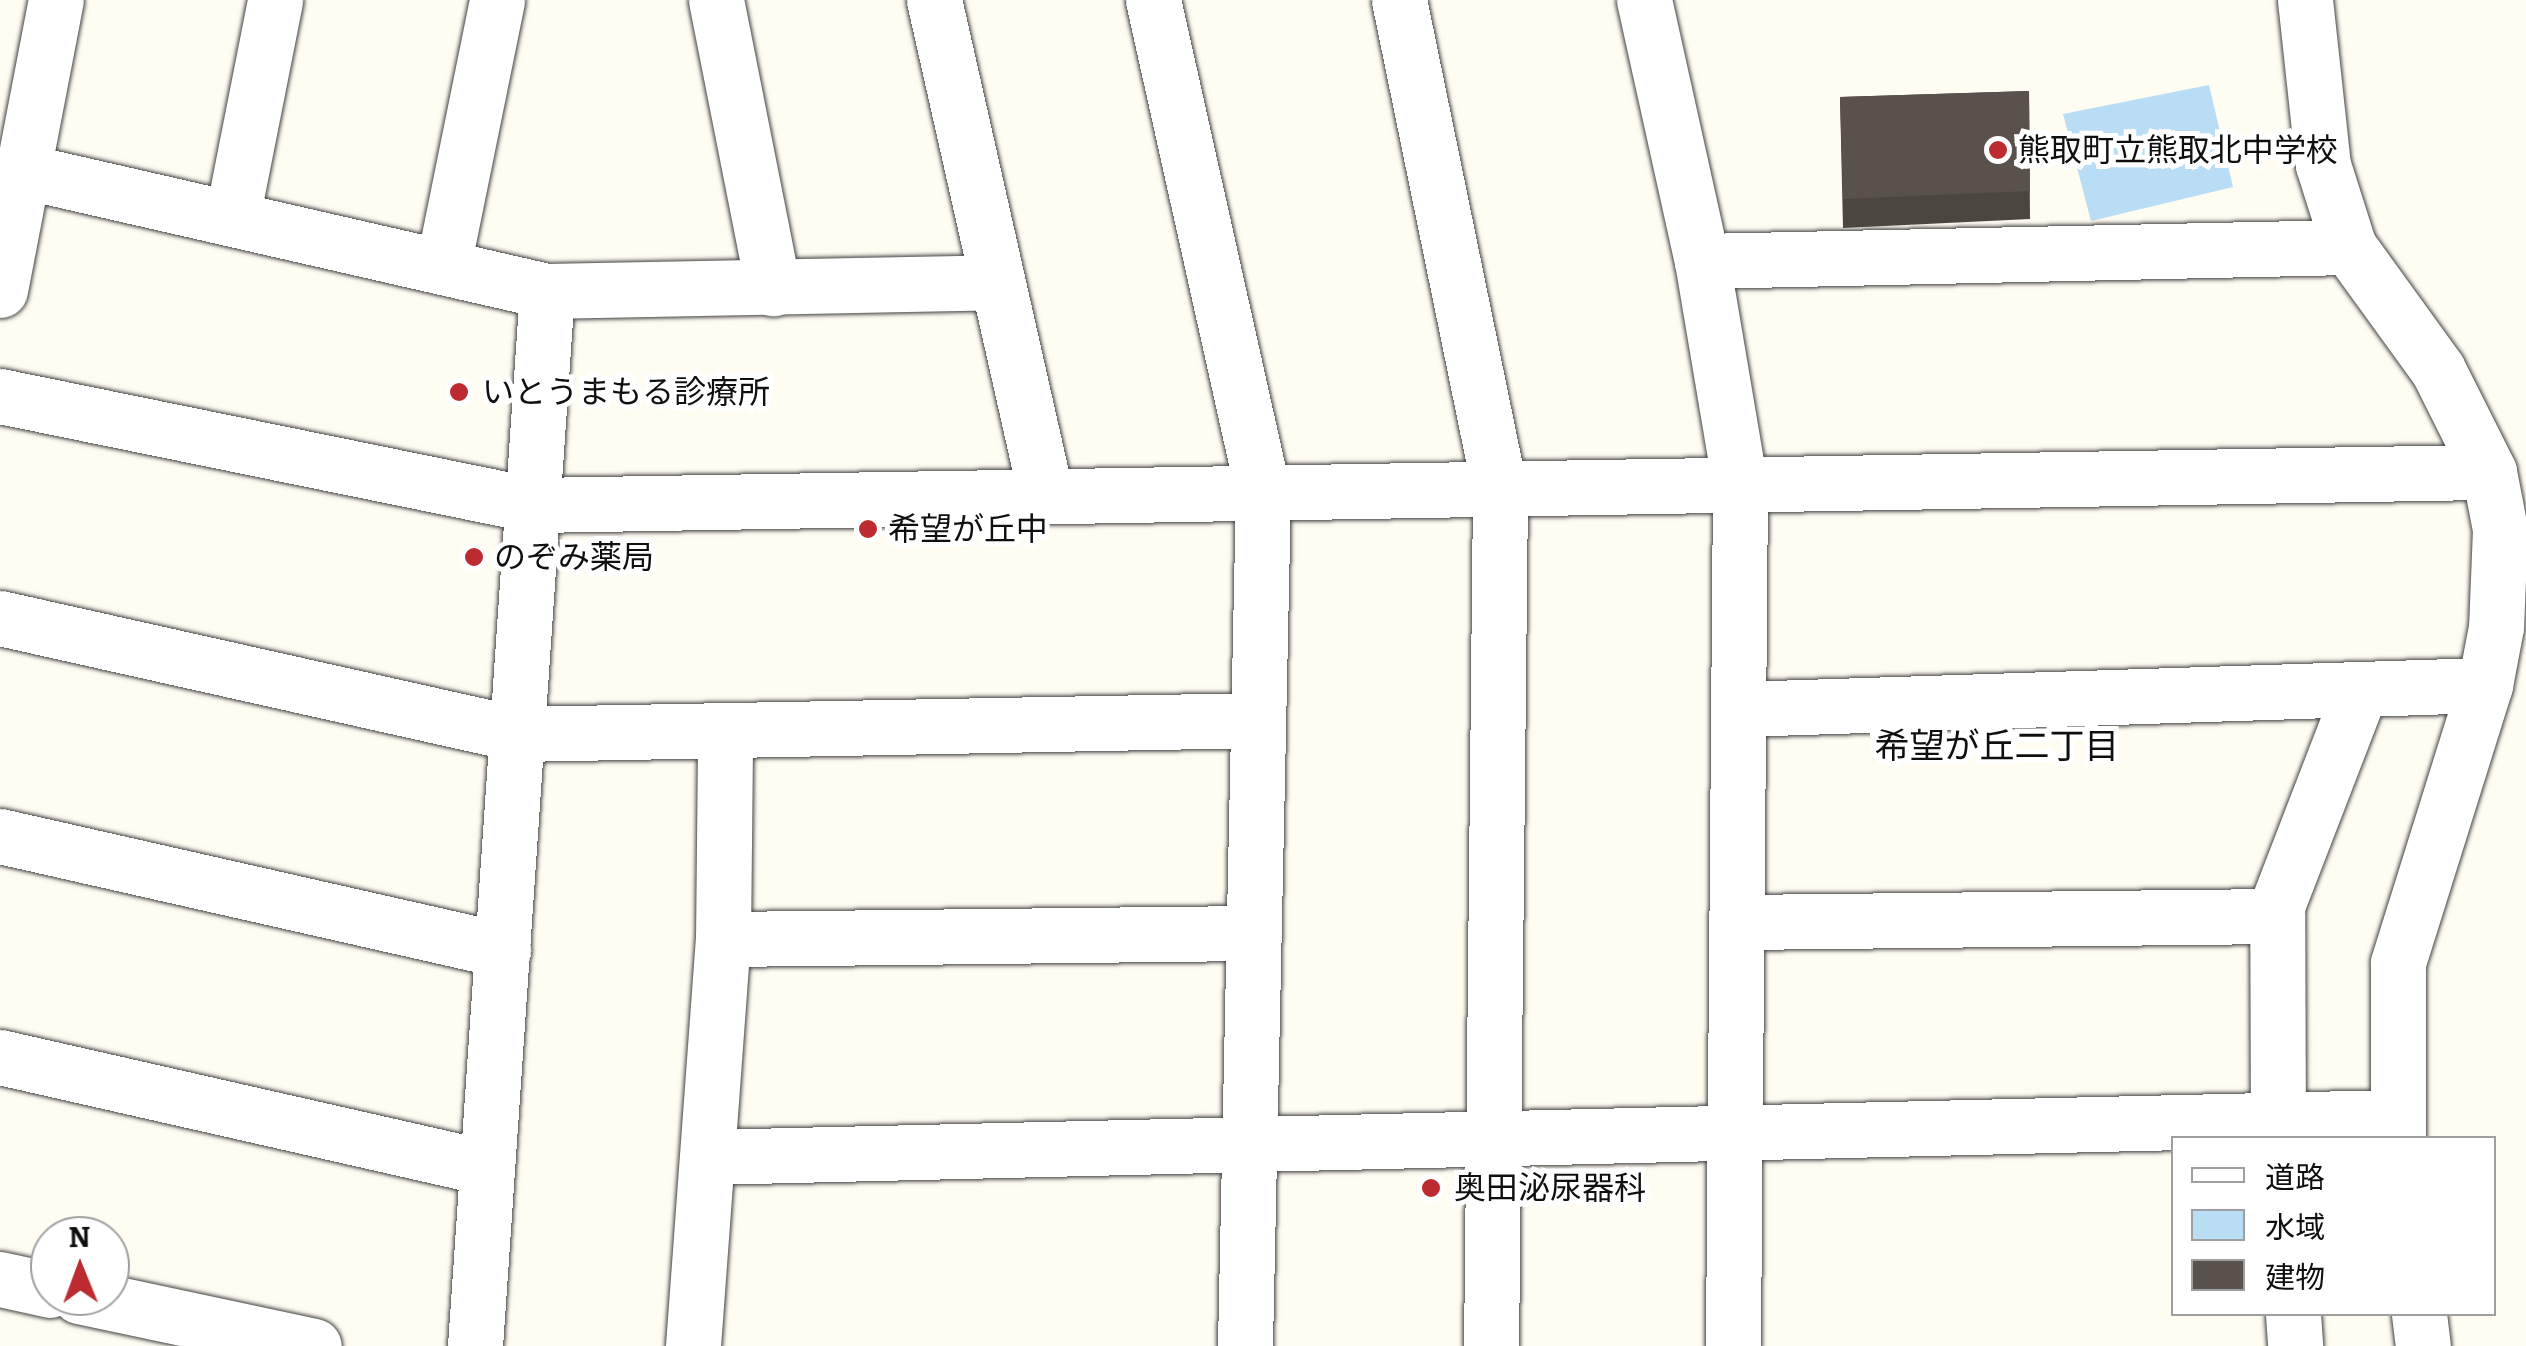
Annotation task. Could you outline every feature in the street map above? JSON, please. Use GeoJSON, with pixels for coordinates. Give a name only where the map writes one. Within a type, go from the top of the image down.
{"type":"FeatureCollection","features":[{"type":"Feature","properties":{"kind":"street"},"geometry":{"type":"LineString","coordinates":[[0,290],[56,0]]}},
{"type":"Feature","properties":{"kind":"street"},"geometry":{"type":"LineString","coordinates":[[232,218],[275,0]]}},
{"type":"Feature","properties":{"kind":"street"},"geometry":{"type":"LineString","coordinates":[[443,266],[497,0]]}},
{"type":"Feature","properties":{"kind":"street"},"geometry":{"type":"LineString","coordinates":[[716,0],[774,288]]}},
{"type":"Feature","properties":{"kind":"street"},"geometry":{"type":"LineString","coordinates":[[934,0],[1046,496]]}},
{"type":"Feature","properties":{"kind":"street"},"geometry":{"type":"LineString","coordinates":[[1153,0],[1263,493],[1253,933],[1253,1146],[1245,1346]]}},
{"type":"Feature","properties":{"kind":"street"},"geometry":{"type":"LineString","coordinates":[[1399,0],[1500,492],[1491,1346]]}},
{"type":"Feature","properties":{"kind":"street"},"geometry":{"type":"LineString","coordinates":[[1644,0],[1702,262],[1740,486],[1741,709],[1732,1346]]}},
{"type":"Feature","properties":{"kind":"street"},"geometry":{"type":"LineString","coordinates":[[708,1158],[1737,1135],[2396,1128],[2398,962],[2485,685],[2496,628],[2500,528],[2489,472],[2438,370],[2349,247],[2323,165],[2305,0]]}},
{"type":"Feature","properties":{"kind":"street"},"geometry":{"type":"LineString","coordinates":[[23,171],[547,291],[996,282]]}},
{"type":"Feature","properties":{"kind":"street"},"geometry":{"type":"LineString","coordinates":[[1702,262],[2349,247]]}},
{"type":"Feature","properties":{"kind":"street"},"geometry":{"type":"LineString","coordinates":[[475,1346],[547,291]]}},
{"type":"Feature","properties":{"kind":"street"},"geometry":{"type":"LineString","coordinates":[[0,396],[534,506],[2489,472]]}},
{"type":"Feature","properties":{"kind":"street"},"geometry":{"type":"LineString","coordinates":[[0,618],[518,734],[1258,720]]}},
{"type":"Feature","properties":{"kind":"street"},"geometry":{"type":"LineString","coordinates":[[1741,709],[2359,694],[2485,685]]}},
{"type":"Feature","properties":{"kind":"street"},"geometry":{"type":"LineString","coordinates":[[2278,1131],[2277,916],[2359,694]]}},
{"type":"Feature","properties":{"kind":"street"},"geometry":{"type":"LineString","coordinates":[[693,1346],[723,940],[726,733]]}},
{"type":"Feature","properties":{"kind":"street"},"geometry":{"type":"LineString","coordinates":[[0,836],[503,950]]}},
{"type":"Feature","properties":{"kind":"street"},"geometry":{"type":"LineString","coordinates":[[1739,922],[2277,916]]}},
{"type":"Feature","properties":{"kind":"street"},"geometry":{"type":"LineString","coordinates":[[723,940],[1253,933]]}},
{"type":"Feature","properties":{"kind":"street"},"geometry":{"type":"LineString","coordinates":[[0,1056],[486,1166]]}},
{"type":"Feature","properties":{"kind":"street"},"geometry":{"type":"LineString","coordinates":[[0,1280],[30,1286]]}},
{"type":"Feature","properties":{"kind":"street"},"geometry":{"type":"LineString","coordinates":[[130,1312],[204,1335],[314,1346]]}},
{"type":"Feature","properties":{"kind":"street"},"geometry":{"type":"LineString","coordinates":[[2293,1316],[2295,1346]]}},
{"type":"Feature","properties":{"kind":"street"},"geometry":{"type":"LineString","coordinates":[[2419,1316],[2423,1346]]}},
{"type":"Feature","properties":{"kind":"water"},"geometry":{"type":"Polygon","coordinates":[[[2209,85],[2233,187],[2091,221],[2063,114],[2209,85]]]}},
{"type":"Feature","properties":{"kind":"building"},"geometry":{"type":"Polygon","coordinates":[[[2029,91],[2030,191],[1843,199],[1840,97],[2029,91]]]}},
{"type":"Feature","properties":{"kind":"place","name":"熊取町立熊取北中学校"},"geometry":{"type":"Point","coordinates":[1998,150]}},
{"type":"Feature","properties":{"kind":"place","name":"いとうまもる診療所"},"geometry":{"type":"Point","coordinates":[459,392]}},
{"type":"Feature","properties":{"kind":"place","name":"希望が丘中"},"geometry":{"type":"Point","coordinates":[868,529]}},
{"type":"Feature","properties":{"kind":"place","name":"のぞみ薬局"},"geometry":{"type":"Point","coordinates":[474,557]}},
{"type":"Feature","properties":{"kind":"place","name":"奥田泌尿器科"},"geometry":{"type":"Point","coordinates":[1431,1188]}},
{"type":"Feature","properties":{"kind":"district","name":"希望が丘二丁目"},"geometry":{"type":"Point","coordinates":[1997,746]}}]}
